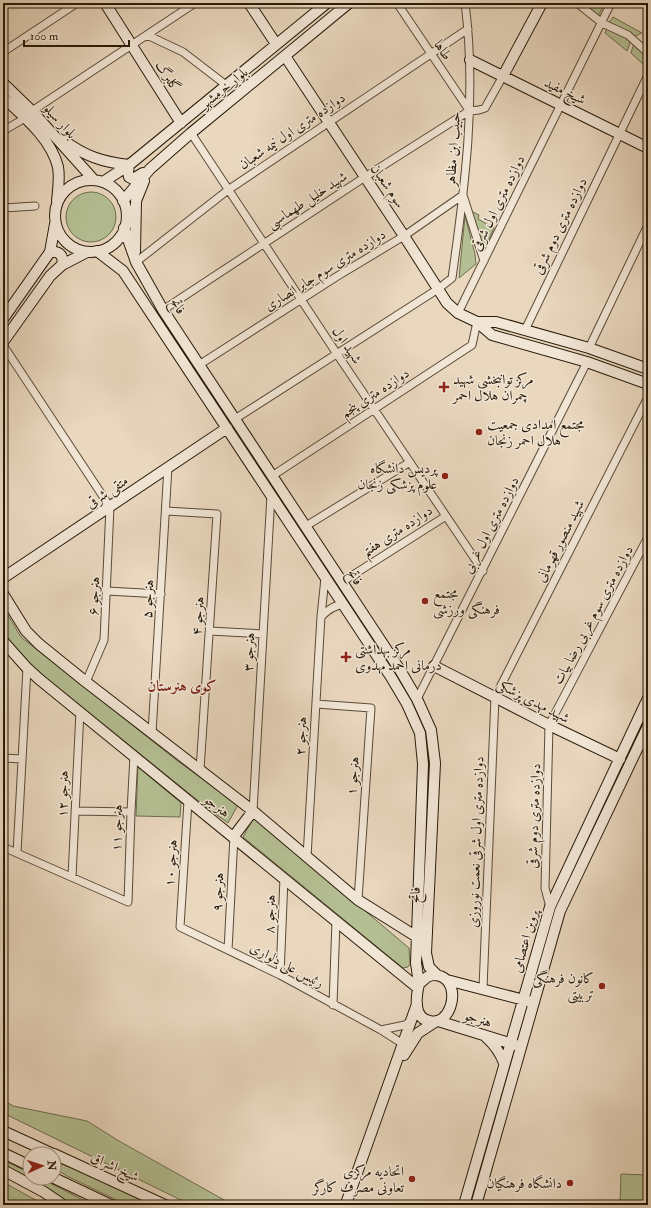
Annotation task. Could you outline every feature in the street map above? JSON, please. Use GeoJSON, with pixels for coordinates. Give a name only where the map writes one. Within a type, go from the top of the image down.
{"type":"FeatureCollection","features":[{"type":"Feature","properties":{"kind":"main road","name":"گلبرگ"},"geometry":{"type":"LineString","coordinates":[[105,3],[181,123]]}},
{"type":"Feature","properties":{"kind":"main road"},"geometry":{"type":"LineString","coordinates":[[249,3],[276,44]]}},
{"type":"Feature","properties":{"kind":"main road","name":"بلوار خرمشهر"},"geometry":{"type":"LineString","coordinates":[[99,181],[129,165],[326,3]]}},
{"type":"Feature","properties":{"kind":"main road","name":"بلوار خرمشهر"},"geometry":{"type":"LineString","coordinates":[[123,201],[150,169],[190,133],[349,3]]}},
{"type":"Feature","properties":{"kind":"main road"},"geometry":{"type":"LineString","coordinates":[[503,76],[542,3]]}},
{"type":"Feature","properties":{"kind":"main road","name":"سوم شعبان"},"geometry":{"type":"LineString","coordinates":[[285,56],[447,303],[458,313],[477,322],[492,335],[587,362],[648,384]]}},
{"type":"Feature","properties":{"kind":"main road","name":"شیخ مفید"},"geometry":{"type":"LineString","coordinates":[[470,60],[648,148]]}},
{"type":"Feature","properties":{"kind":"main road","name":"بلوار سیلو"},"geometry":{"type":"LineString","coordinates":[[3,83],[28,114],[51,152],[58,167],[59,184],[57,206]]}},
{"type":"Feature","properties":{"kind":"main road","name":"بلوار سیلو"},"geometry":{"type":"LineString","coordinates":[[3,97],[49,130],[99,181]]}},
{"type":"Feature","properties":{"kind":"main road"},"geometry":{"type":"LineString","coordinates":[[49,130],[85,154],[96,159],[110,163],[129,165],[129,177],[134,178],[150,169]]}},
{"type":"Feature","properties":{"kind":"main road"},"geometry":{"type":"LineString","coordinates":[[136,262],[136,201],[143,182],[150,169]]}},
{"type":"Feature","properties":{"kind":"main road"},"geometry":{"type":"LineString","coordinates":[[3,342],[50,276],[62,265],[92,251],[106,248],[114,244],[120,237],[126,219],[126,210],[123,201],[115,190],[99,181],[85,180],[68,188],[62,195],[55,212],[55,222],[50,252],[4,316]]}},
{"type":"Feature","properties":{"kind":"main road"},"geometry":{"type":"LineString","coordinates":[[55,222],[58,231],[66,242],[78,250],[92,251]]}},
{"type":"Feature","properties":{"kind":"main road","name":"فاتح"},"geometry":{"type":"LineString","coordinates":[[124,228],[136,262],[163,310],[400,670],[418,699],[431,730],[435,763],[422,938],[416,964],[418,986]]}},
{"type":"Feature","properties":{"kind":"main road","name":"فاتح"},"geometry":{"type":"LineString","coordinates":[[92,251],[123,271],[343,604],[407,704],[420,733],[423,764],[422,938],[429,967],[436,975]]}},
{"type":"Feature","properties":{"kind":"main road"},"geometry":{"type":"LineString","coordinates":[[50,252],[61,254],[64,260],[62,265]]}},
{"type":"Feature","properties":{"kind":"main road","name":"سوم شعبان"},"geometry":{"type":"LineString","coordinates":[[477,322],[496,322],[589,348],[648,369]]}},
{"type":"Feature","properties":{"kind":"main road","name":"متقی شرقی"},"geometry":{"type":"LineString","coordinates":[[3,578],[227,428]]}},
{"type":"Feature","properties":{"kind":"main road","name":"هنرجو"},"geometry":{"type":"LineString","coordinates":[[3,594],[26,631],[39,644],[86,682],[253,810],[358,900],[422,938]]}},
{"type":"Feature","properties":{"kind":"main road","name":"هنرجو"},"geometry":{"type":"LineString","coordinates":[[3,641],[10,651],[27,668],[188,801],[234,836],[336,921],[418,986]]}},
{"type":"Feature","properties":{"kind":"main road","name":"شهید مهدی پزشکی"},"geometry":{"type":"LineString","coordinates":[[434,666],[549,725],[620,759]]}},
{"type":"Feature","properties":{"kind":"main road","name":"پروین اعتصامی"},"geometry":{"type":"LineString","coordinates":[[464,1205],[550,907],[648,698]]}},
{"type":"Feature","properties":{"kind":"main road","name":"پروین اعتصامی"},"geometry":{"type":"LineString","coordinates":[[476,1205],[560,911],[648,726]]}},
{"type":"Feature","properties":{"kind":"main road"},"geometry":{"type":"LineString","coordinates":[[420,733],[431,730]]}},
{"type":"Feature","properties":{"kind":"main road"},"geometry":{"type":"LineString","coordinates":[[234,836],[253,810]]}},
{"type":"Feature","properties":{"kind":"main road"},"geometry":{"type":"LineString","coordinates":[[436,1021],[426,1021],[422,1018],[417,1004],[418,986],[427,977],[436,975],[447,980],[483,988],[534,1003]]}},
{"type":"Feature","properties":{"kind":"main road"},"geometry":{"type":"LineString","coordinates":[[394,1070],[418,1033],[448,1012],[451,1001],[451,986],[447,980]]}},
{"type":"Feature","properties":{"kind":"main road"},"geometry":{"type":"LineString","coordinates":[[347,1204],[417,1004]]}},
{"type":"Feature","properties":{"kind":"main road","name":"هنرجو"},"geometry":{"type":"LineString","coordinates":[[436,1021],[521,1046]]}},
{"type":"Feature","properties":{"kind":"main road"},"geometry":{"type":"LineString","coordinates":[[483,1035],[495,1046],[501,1054],[504,1063]]}},
{"type":"Feature","properties":{"kind":"main road","name":"شیخ اشراق"},"geometry":{"type":"LineString","coordinates":[[3,1131],[36,1146]]}},
{"type":"Feature","properties":{"kind":"main road"},"geometry":{"type":"LineString","coordinates":[[3,1154],[22,1162]]}},
{"type":"Feature","properties":{"kind":"main road","name":"شیخ اشراق"},"geometry":{"type":"LineString","coordinates":[[62,1158],[165,1205]]}},
{"type":"Feature","properties":{"kind":"main road"},"geometry":{"type":"LineString","coordinates":[[3,1170],[44,1192],[63,1205]]}},
{"type":"Feature","properties":{"kind":"main road"},"geometry":{"type":"LineString","coordinates":[[62,1182],[111,1205]]}},
{"type":"Feature","properties":{"kind":"street"},"geometry":{"type":"LineString","coordinates":[[3,52],[77,3]]}},
{"type":"Feature","properties":{"kind":"street"},"geometry":{"type":"LineString","coordinates":[[3,132],[195,3]]}},
{"type":"Feature","properties":{"kind":"street","name":"طاها"},"geometry":{"type":"LineString","coordinates":[[397,3],[469,110]]}},
{"type":"Feature","properties":{"kind":"street","name":"حبیب ابن مظاهر"},"geometry":{"type":"LineString","coordinates":[[235,419],[438,289],[452,278],[464,195],[468,142],[470,60],[465,3]]}},
{"type":"Feature","properties":{"kind":"street"},"geometry":{"type":"LineString","coordinates":[[577,3],[602,23],[628,36],[648,53]]}},
{"type":"Feature","properties":{"kind":"street"},"geometry":{"type":"LineString","coordinates":[[561,105],[611,3]]}},
{"type":"Feature","properties":{"kind":"street","name":"دوازده متری اول نیمه شعبان"},"geometry":{"type":"LineString","coordinates":[[136,262],[228,190],[468,29]]}},
{"type":"Feature","properties":{"kind":"street"},"geometry":{"type":"LineString","coordinates":[[147,35],[183,52],[226,85]]}},
{"type":"Feature","properties":{"kind":"street","name":"دوازده متری دوم شرقی"},"geometry":{"type":"LineString","coordinates":[[525,330],[648,75]]}},
{"type":"Feature","properties":{"kind":"street","name":"شهید خلیل طهماسبی"},"geometry":{"type":"LineString","coordinates":[[264,244],[469,110],[479,110],[485,108],[503,76]]}},
{"type":"Feature","properties":{"kind":"street","name":"دوازده متری اول شرقی"},"geometry":{"type":"LineString","coordinates":[[458,313],[561,105]]}},
{"type":"Feature","properties":{"kind":"street","name":"شهید اول"},"geometry":{"type":"LineString","coordinates":[[190,133],[483,570]]}},
{"type":"Feature","properties":{"kind":"street"},"geometry":{"type":"LineString","coordinates":[[464,195],[484,261]]}},
{"type":"Feature","properties":{"kind":"street","name":"دوازده متری سوم جابر انصاری"},"geometry":{"type":"LineString","coordinates":[[199,365],[404,236],[464,195]]}},
{"type":"Feature","properties":{"kind":"street"},"geometry":{"type":"LineString","coordinates":[[3,208],[35,206]]}},
{"type":"Feature","properties":{"kind":"street"},"geometry":{"type":"LineString","coordinates":[[589,348],[648,225]]}},
{"type":"Feature","properties":{"kind":"street"},"geometry":{"type":"LineString","coordinates":[[163,310],[264,244]]}},
{"type":"Feature","properties":{"kind":"street","name":"دوازده متری پنجم"},"geometry":{"type":"LineString","coordinates":[[272,476],[472,345],[477,322]]}},
{"type":"Feature","properties":{"kind":"street"},"geometry":{"type":"LineString","coordinates":[[3,345],[110,507]]}},
{"type":"Feature","properties":{"kind":"street","name":"دوازده متری اول غربی"},"geometry":{"type":"LineString","coordinates":[[418,699],[587,362]]}},
{"type":"Feature","properties":{"kind":"street","name":"شهید منصور قهرمانی"},"geometry":{"type":"LineString","coordinates":[[495,697],[648,397]]}},
{"type":"Feature","properties":{"kind":"street"},"geometry":{"type":"LineString","coordinates":[[306,526],[410,462]]}},
{"type":"Feature","properties":{"kind":"street","name":"هنرجو ۵"},"geometry":{"type":"LineString","coordinates":[[152,733],[168,467]]}},
{"type":"Feature","properties":{"kind":"street","name":"هنرجو ۳"},"geometry":{"type":"LineString","coordinates":[[253,810],[271,495]]}},
{"type":"Feature","properties":{"kind":"street","name":"هنرجو ۶"},"geometry":{"type":"LineString","coordinates":[[86,682],[104,640],[110,507]]}},
{"type":"Feature","properties":{"kind":"street","name":"هنرجو ۴"},"geometry":{"type":"LineString","coordinates":[[166,511],[217,514],[200,770]]}},
{"type":"Feature","properties":{"kind":"street","name":"دوازده متری هفتم"},"geometry":{"type":"LineString","coordinates":[[342,582],[446,516]]}},
{"type":"Feature","properties":{"kind":"street","name":"دوازده متری سوم غربی رضا بیات"},"geometry":{"type":"LineString","coordinates":[[549,725],[648,537]]}},
{"type":"Feature","properties":{"kind":"street","name":"هنرجو ۲"},"geometry":{"type":"LineString","coordinates":[[307,857],[325,577]]}},
{"type":"Feature","properties":{"kind":"street"},"geometry":{"type":"LineString","coordinates":[[107,591],[161,594]]}},
{"type":"Feature","properties":{"kind":"street"},"geometry":{"type":"LineString","coordinates":[[322,616],[331,608],[343,604]]}},
{"type":"Feature","properties":{"kind":"street"},"geometry":{"type":"LineString","coordinates":[[210,631],[263,634]]}},
{"type":"Feature","properties":{"kind":"street"},"geometry":{"type":"LineString","coordinates":[[17,853],[27,668]]}},
{"type":"Feature","properties":{"kind":"street","name":"دوازده متری اول شرقی نعمت نوروزی"},"geometry":{"type":"LineString","coordinates":[[483,988],[495,697]]}},
{"type":"Feature","properties":{"kind":"street","name":"هنرجو ۱"},"geometry":{"type":"LineString","coordinates":[[316,704],[371,708],[358,900]]}},
{"type":"Feature","properties":{"kind":"street","name":"هنرجو ۱۲"},"geometry":{"type":"LineString","coordinates":[[72,877],[80,711]]}},
{"type":"Feature","properties":{"kind":"street","name":"دوازده متری دوم شرقی"},"geometry":{"type":"LineString","coordinates":[[549,725],[545,888],[550,907]]}},
{"type":"Feature","properties":{"kind":"street","name":"هنرجو ۱۱"},"geometry":{"type":"LineString","coordinates":[[72,877],[128,902],[134,755]]}},
{"type":"Feature","properties":{"kind":"street"},"geometry":{"type":"LineString","coordinates":[[3,758],[22,759]]}},
{"type":"Feature","properties":{"kind":"street","name":"هنرجو ۱۰"},"geometry":{"type":"LineString","coordinates":[[180,927],[188,801]]}},
{"type":"Feature","properties":{"kind":"street"},"geometry":{"type":"LineString","coordinates":[[75,811],[131,812]]}},
{"type":"Feature","properties":{"kind":"street","name":"هنرجو ۹"},"geometry":{"type":"LineString","coordinates":[[228,950],[234,836]]}},
{"type":"Feature","properties":{"kind":"street"},"geometry":{"type":"LineString","coordinates":[[3,847],[72,877]]}},
{"type":"Feature","properties":{"kind":"street","name":"هنرجو ۸"},"geometry":{"type":"LineString","coordinates":[[280,975],[284,878]]}},
{"type":"Feature","properties":{"kind":"street"},"geometry":{"type":"LineString","coordinates":[[333,1005],[336,921]]}},
{"type":"Feature","properties":{"kind":"street","name":"رئیس علی دلواری"},"geometry":{"type":"LineString","coordinates":[[180,927],[280,975],[381,1030],[403,1044]]}},
{"type":"Feature","properties":{"kind":"street"},"geometry":{"type":"LineString","coordinates":[[381,1030],[405,1025],[411,1020]]}},
{"type":"Feature","properties":{"kind":"green space"},"geometry":{"type":"Polygon","coordinates":[[[582,3],[599,3],[604,5],[598,16],[582,3]]]}},
{"type":"Feature","properties":{"kind":"green space"},"geometry":{"type":"Polygon","coordinates":[[[613,17],[642,33],[633,37],[608,24],[613,17]]]}},
{"type":"Feature","properties":{"kind":"green space"},"geometry":{"type":"Polygon","coordinates":[[[607,28],[631,41],[627,51],[605,33],[607,28]]]}},
{"type":"Feature","properties":{"kind":"green space"},"geometry":{"type":"Polygon","coordinates":[[[634,43],[648,57],[648,61],[645,66],[631,53],[634,43]]]}},
{"type":"Feature","properties":{"kind":"green space"},"geometry":{"type":"Polygon","coordinates":[[[91,192],[101,194],[109,199],[114,207],[116,217],[114,227],[109,235],[101,240],[91,242],[81,240],[73,235],[68,227],[66,217],[68,207],[73,199],[81,194],[91,192]]]}},
{"type":"Feature","properties":{"kind":"green space"},"geometry":{"type":"Polygon","coordinates":[[[471,211],[479,215],[478,219],[494,228],[484,250],[471,211]]]}},
{"type":"Feature","properties":{"kind":"green space"},"geometry":{"type":"Polygon","coordinates":[[[465,216],[475,254],[476,264],[459,278],[465,216]]]}},
{"type":"Feature","properties":{"kind":"green space"},"geometry":{"type":"Polygon","coordinates":[[[3,607],[21,637],[175,759],[238,805],[228,823],[206,807],[34,668],[15,648],[3,631],[3,607]]]}},
{"type":"Feature","properties":{"kind":"green space"},"geometry":{"type":"Polygon","coordinates":[[[138,767],[181,803],[180,817],[136,816],[138,767]]]}},
{"type":"Feature","properties":{"kind":"green space"},"geometry":{"type":"Polygon","coordinates":[[[254,817],[409,948],[410,964],[408,967],[403,968],[243,837],[254,817]]]}},
{"type":"Feature","properties":{"kind":"green space"},"geometry":{"type":"Polygon","coordinates":[[[510,1060],[514,1062],[472,1205],[468,1205],[510,1060]]]}},
{"type":"Feature","properties":{"kind":"green space"},"geometry":{"type":"Polygon","coordinates":[[[3,1100],[13,1106],[87,1121],[119,1141],[233,1205],[191,1205],[3,1113],[3,1100]]]}},
{"type":"Feature","properties":{"kind":"green space"},"geometry":{"type":"Polygon","coordinates":[[[3,1160],[22,1169],[22,1176],[3,1166],[3,1160]]]}},
{"type":"Feature","properties":{"kind":"green space"},"geometry":{"type":"Polygon","coordinates":[[[62,1164],[87,1174],[152,1205],[127,1205],[62,1173],[62,1164]]]}},
{"type":"Feature","properties":{"kind":"green space"},"geometry":{"type":"Polygon","coordinates":[[[621,1174],[648,1175],[648,1205],[620,1205],[621,1174]]]}},
{"type":"Feature","properties":{"kind":"green space"},"geometry":{"type":"Polygon","coordinates":[[[3,1182],[41,1203],[44,1205],[3,1205],[3,1182]]]}},
{"type":"Feature","properties":{"kind":"green space"},"geometry":{"type":"Polygon","coordinates":[[[41,1186],[56,1186],[93,1205],[72,1205],[58,1195],[41,1186]]]}},
{"type":"Feature","properties":{"kind":"place","name":"مرکز توانبخشی شهید چمران هلال احمر"},"geometry":{"type":"Point","coordinates":[444,387]}},
{"type":"Feature","properties":{"kind":"place","name":"مجتمع امدادی جمعیت هلال احمر زنجان"},"geometry":{"type":"Point","coordinates":[479,432]}},
{"type":"Feature","properties":{"kind":"place","name":"پردیس دانشگاه علوم پزشکى زنجان"},"geometry":{"type":"Point","coordinates":[445,476]}},
{"type":"Feature","properties":{"kind":"place","name":"مجتمع فرهنگی ورزشی"},"geometry":{"type":"Point","coordinates":[425,601]}},
{"type":"Feature","properties":{"kind":"place","name":"مرکز بهداشتی درمانی احمد مهدوی"},"geometry":{"type":"Point","coordinates":[346,657]}},
{"type":"Feature","properties":{"kind":"place","name":"کانون فرهنگی تربیتی"},"geometry":{"type":"Point","coordinates":[602,986]}},
{"type":"Feature","properties":{"kind":"place","name":"اتحادیه مرکزی تعاونی مصرف کارگر"},"geometry":{"type":"Point","coordinates":[412,1179]}},
{"type":"Feature","properties":{"kind":"place","name":"دانشگاه فرهنگیان"},"geometry":{"type":"Point","coordinates":[570,1183]}},
{"type":"Feature","properties":{"kind":"district","name":"کوی هنرستان"},"geometry":{"type":"Point","coordinates":[182,686]}}]}
